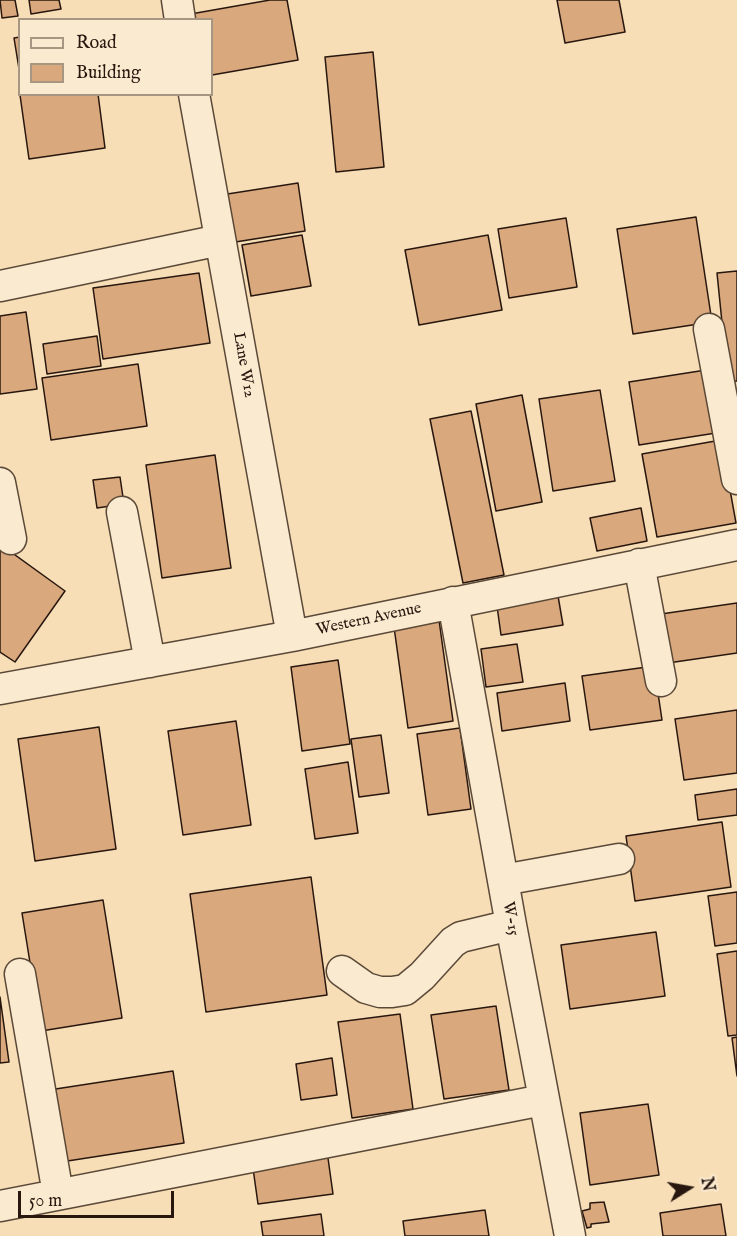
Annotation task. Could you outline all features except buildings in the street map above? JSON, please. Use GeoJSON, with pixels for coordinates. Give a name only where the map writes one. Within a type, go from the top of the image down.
{"type":"FeatureCollection","features":[{"type":"Feature","properties":{"kind":"street"},"geometry":{"type":"LineString","coordinates":[[177,0],[180,18]]}},
{"type":"Feature","properties":{"kind":"street","name":"Lane W12"},"geometry":{"type":"LineString","coordinates":[[194,96],[292,636]]}},
{"type":"Feature","properties":{"kind":"street"},"geometry":{"type":"LineString","coordinates":[[0,286],[220,240]]}},
{"type":"Feature","properties":{"kind":"street"},"geometry":{"type":"LineString","coordinates":[[709,329],[737,479]]}},
{"type":"Feature","properties":{"kind":"street"},"geometry":{"type":"LineString","coordinates":[[0,483],[11,539]]}},
{"type":"Feature","properties":{"kind":"street"},"geometry":{"type":"LineString","coordinates":[[122,512],[150,662]]}},
{"type":"Feature","properties":{"kind":"street","name":"Western Avenue"},"geometry":{"type":"LineString","coordinates":[[0,689],[292,636],[737,545]]}},
{"type":"Feature","properties":{"kind":"street"},"geometry":{"type":"LineString","coordinates":[[639,564],[662,681]]}},
{"type":"Feature","properties":{"kind":"street","name":"W-15"},"geometry":{"type":"LineString","coordinates":[[453,602],[543,1100],[570,1236]]}},
{"type":"Feature","properties":{"kind":"street"},"geometry":{"type":"LineString","coordinates":[[503,880],[620,859]]}},
{"type":"Feature","properties":{"kind":"street"},"geometry":{"type":"LineString","coordinates":[[342,971],[366,988],[380,992],[405,990],[422,976],[453,942],[461,937],[511,925]]}},
{"type":"Feature","properties":{"kind":"street"},"geometry":{"type":"LineString","coordinates":[[20,974],[58,1194]]}},
{"type":"Feature","properties":{"kind":"street"},"geometry":{"type":"LineString","coordinates":[[0,1206],[543,1100]]}}]}
